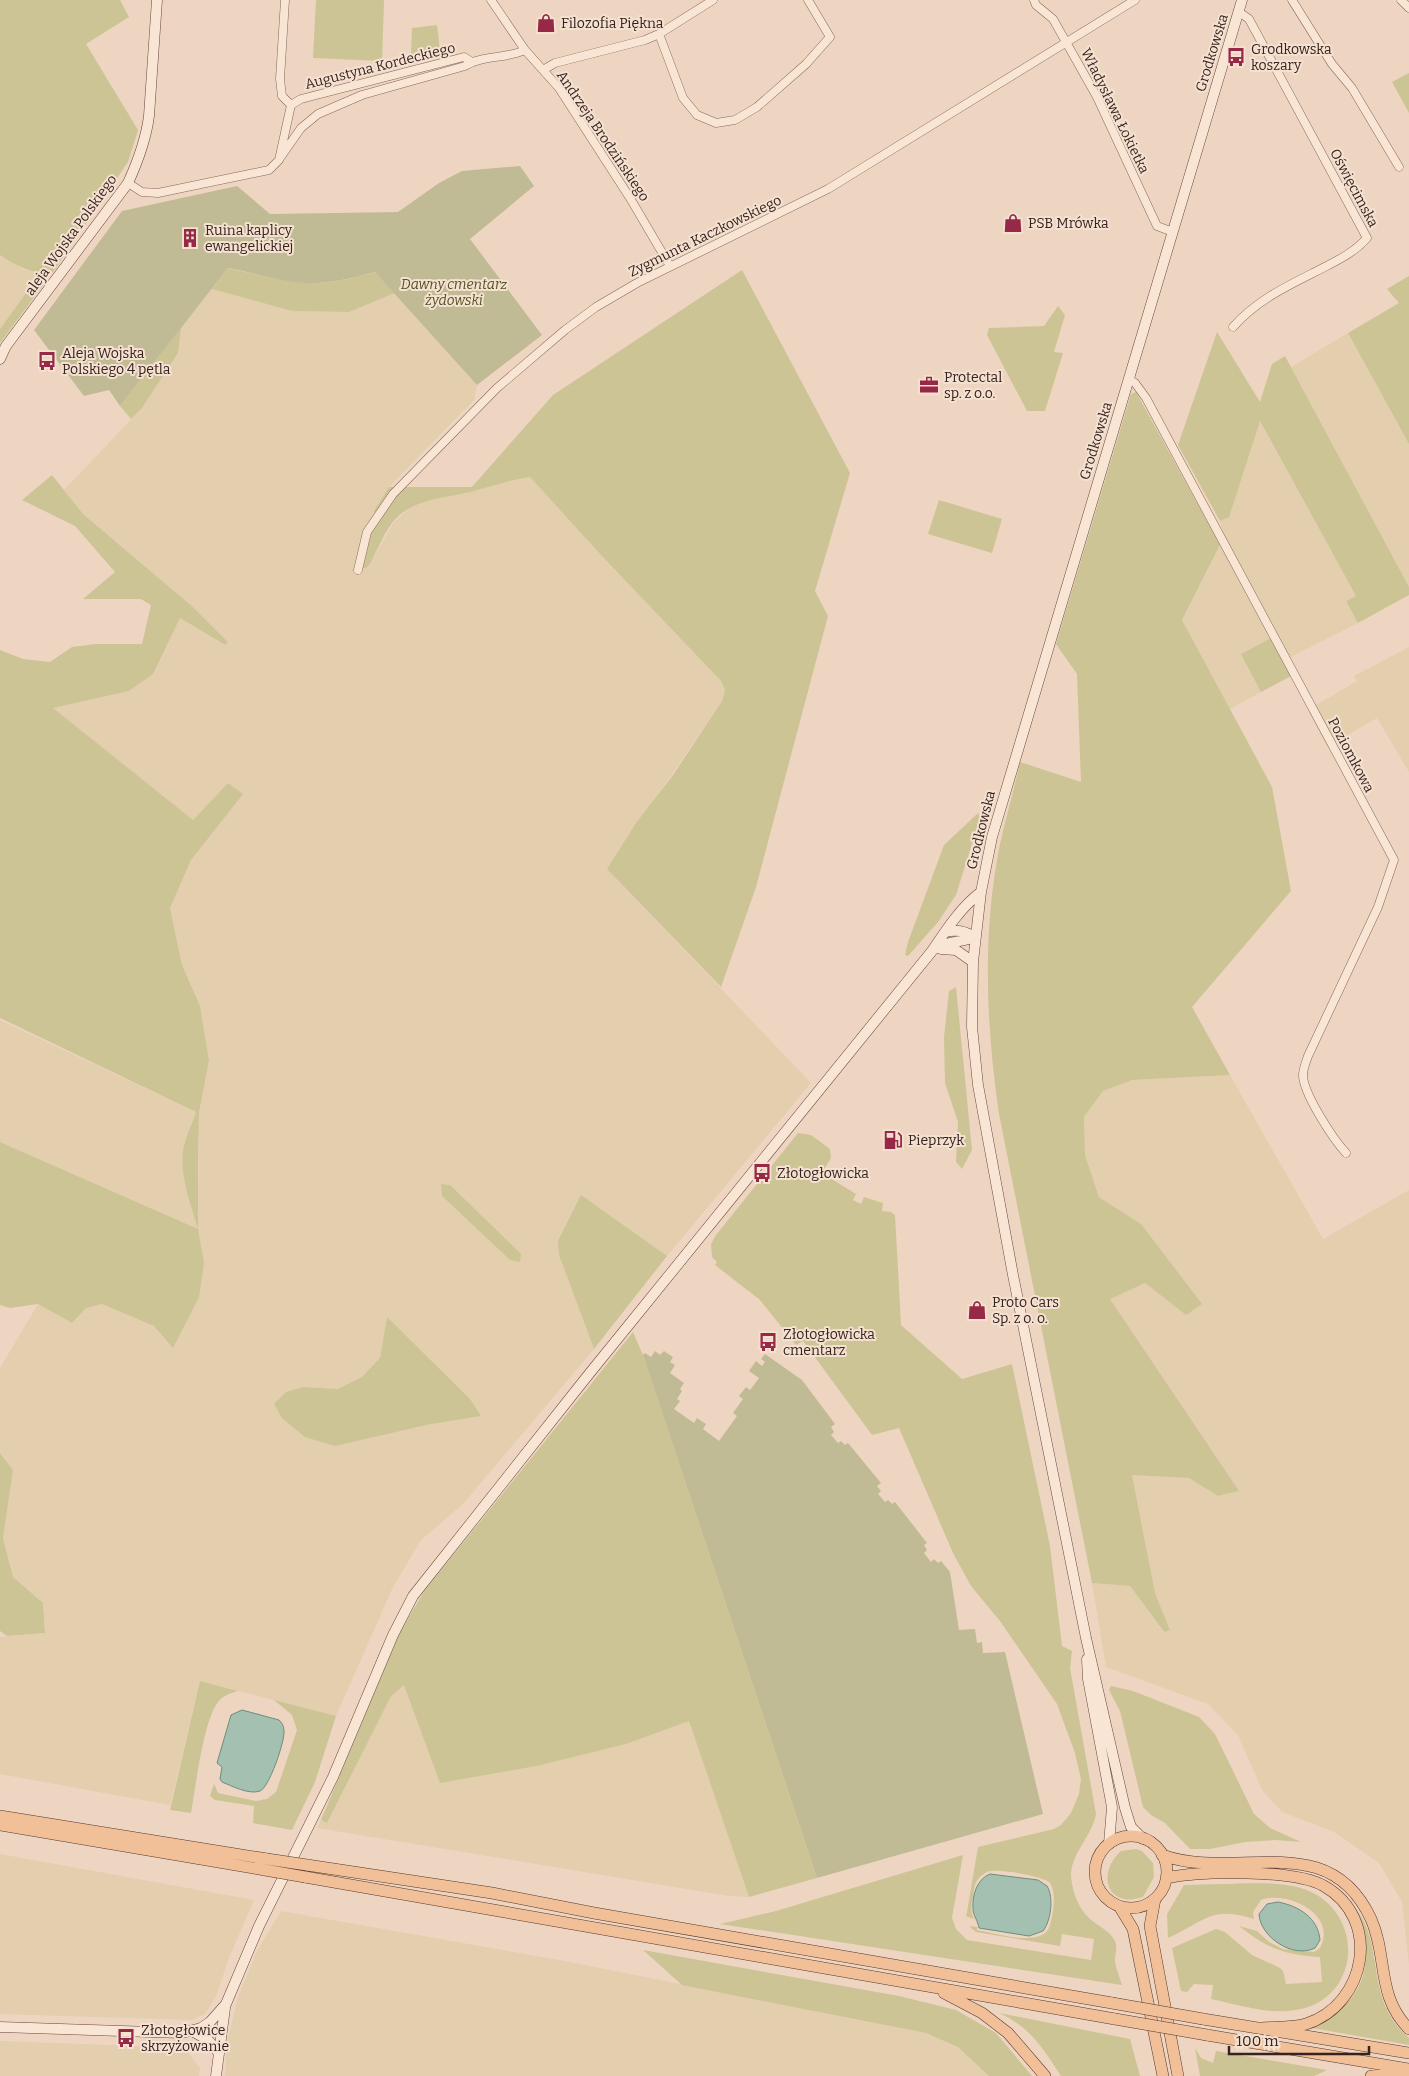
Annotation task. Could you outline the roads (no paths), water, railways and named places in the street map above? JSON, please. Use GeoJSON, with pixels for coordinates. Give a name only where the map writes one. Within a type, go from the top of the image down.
{"type":"FeatureCollection","features":[{"type":"Feature","properties":{"kind":"main road","name":"aleja Wojska Polskiego"},"geometry":{"type":"LineString","coordinates":[[0,359],[6,346],[128,183],[141,154],[147,134],[157,0]]}},
{"type":"Feature","properties":{"kind":"main road","name":"Grodkowska"},"geometry":{"type":"LineString","coordinates":[[1086,1638],[978,1085],[972,1027],[974,937],[987,857],[999,812],[1242,0]]}},
{"type":"Feature","properties":{"kind":"main road"},"geometry":{"type":"LineString","coordinates":[[216,2076],[226,2004],[259,1926],[332,1777],[393,1635],[413,1596],[932,951],[945,932],[972,899],[981,892]]}},
{"type":"Feature","properties":{"kind":"main road"},"geometry":{"type":"LineString","coordinates":[[945,932],[954,930],[964,931],[974,937]]}},
{"type":"Feature","properties":{"kind":"main road"},"geometry":{"type":"LineString","coordinates":[[932,951],[943,944],[964,941],[974,937]]}},
{"type":"Feature","properties":{"kind":"main road"},"geometry":{"type":"LineString","coordinates":[[932,951],[948,948],[956,950],[973,962]]}},
{"type":"Feature","properties":{"kind":"main road"},"geometry":{"type":"LineString","coordinates":[[1086,1638],[1131,1827],[1143,1838],[1151,1842],[1162,1855],[1166,1867],[1166,1878],[1162,1889],[1155,1898],[1138,1907],[1119,1906]]}},
{"type":"Feature","properties":{"kind":"main road"},"geometry":{"type":"LineString","coordinates":[[1086,1638],[1088,1679],[1112,1807],[1109,1844]]}},
{"type":"Feature","properties":{"kind":"main road"},"geometry":{"type":"LineString","coordinates":[[0,1816],[266,1864],[305,1877],[934,1988],[1409,2069]]}},
{"type":"Feature","properties":{"kind":"main road"},"geometry":{"type":"LineString","coordinates":[[0,1825],[266,1864],[307,1865],[501,1894],[612,1916],[1409,2053]]}},
{"type":"Feature","properties":{"kind":"main road"},"geometry":{"type":"LineString","coordinates":[[1143,1838],[1131,1836],[1119,1838],[1109,1844],[1097,1862],[1097,1883],[1105,1897],[1119,1906],[1133,1929],[1163,2076]]}},
{"type":"Feature","properties":{"kind":"main road"},"geometry":{"type":"LineString","coordinates":[[1162,1855],[1183,1861],[1304,1864],[1329,1872],[1347,1884],[1361,1899],[1372,1921],[1386,1989],[1398,2017],[1409,2029]]}},
{"type":"Feature","properties":{"kind":"main road"},"geometry":{"type":"LineString","coordinates":[[1166,1878],[1183,1875],[1273,1874],[1301,1876],[1324,1886],[1342,1898],[1353,1915],[1360,1936],[1360,1962],[1353,1985],[1341,2001],[1324,2014],[1305,2024],[1260,2028]]}},
{"type":"Feature","properties":{"kind":"main road"},"geometry":{"type":"LineString","coordinates":[[1155,1898],[1150,1926],[1178,2076]]}},
{"type":"Feature","properties":{"kind":"main road"},"geometry":{"type":"LineString","coordinates":[[934,1988],[982,2012],[1008,2033],[1045,2076]]}},
{"type":"Feature","properties":{"kind":"main road"},"geometry":{"type":"LineString","coordinates":[[0,2027],[172,2034],[192,2031],[210,2022],[226,2004]]}},
{"type":"Feature","properties":{"kind":"main road"},"geometry":{"type":"LineString","coordinates":[[192,2031],[208,2040],[218,2052]]}},
{"type":"Feature","properties":{"kind":"main road"},"geometry":{"type":"LineString","coordinates":[[1371,2076],[1409,2073]]}},
{"type":"Feature","properties":{"kind":"street"},"geometry":{"type":"LineString","coordinates":[[285,0],[280,79],[282,96],[291,105]]}},
{"type":"Feature","properties":{"kind":"street","name":"Andrzeja Brodzińskiego"},"geometry":{"type":"LineString","coordinates":[[491,0],[525,50],[560,88],[610,166],[670,266]]}},
{"type":"Feature","properties":{"kind":"street"},"geometry":{"type":"LineString","coordinates":[[543,70],[555,62],[612,49],[659,34],[713,0]]}},
{"type":"Feature","properties":{"kind":"street"},"geometry":{"type":"LineString","coordinates":[[659,34],[677,84],[691,109],[705,119],[726,123],[745,116],[757,107],[806,64],[827,42],[830,37],[808,0]]}},
{"type":"Feature","properties":{"kind":"street","name":"Władysława Łokietka"},"geometry":{"type":"LineString","coordinates":[[1034,0],[1036,5],[1053,19],[1097,97],[1157,226],[1173,232]]}},
{"type":"Feature","properties":{"kind":"street","name":"Zygmunta Kaczkowskiego"},"geometry":{"type":"LineString","coordinates":[[358,570],[367,532],[393,494],[491,394],[565,330],[596,307],[670,266],[828,189],[1135,0]]}},
{"type":"Feature","properties":{"kind":"street"},"geometry":{"type":"LineString","coordinates":[[1292,0],[1332,64],[1352,88],[1399,167]]}},
{"type":"Feature","properties":{"kind":"street"},"geometry":{"type":"LineString","coordinates":[[1401,0],[1409,8]]}},
{"type":"Feature","properties":{"kind":"street","name":"Oświęcimska"},"geometry":{"type":"LineString","coordinates":[[1234,327],[1244,315],[1268,296],[1350,253],[1367,238],[1249,20],[1239,12]]}},
{"type":"Feature","properties":{"kind":"street","name":"Augustyna Kordeckiego"},"geometry":{"type":"LineString","coordinates":[[128,183],[142,192],[166,192],[269,170],[279,160],[301,128],[318,114],[362,95],[465,66],[472,62],[513,56],[525,50]]}},
{"type":"Feature","properties":{"kind":"street","name":"Augustyna Kordeckiego"},"geometry":{"type":"LineString","coordinates":[[279,160],[291,105],[301,99],[464,57],[472,62]]}},
{"type":"Feature","properties":{"kind":"street","name":"Poziomkowa"},"geometry":{"type":"LineString","coordinates":[[1129,379],[1136,383],[1146,398],[1394,860],[1378,907],[1308,1056],[1303,1074],[1305,1086],[1321,1117],[1337,1143],[1346,1153]]}},
{"type":"Feature","properties":{"kind":"place","name":"Filozofia Piękna"},"geometry":{"type":"Point","coordinates":[546,23]}},
{"type":"Feature","properties":{"kind":"place","name":"Grodkowska koszary"},"geometry":{"type":"Point","coordinates":[1236,57]}},
{"type":"Feature","properties":{"kind":"place","name":"PSB Mrówka"},"geometry":{"type":"Point","coordinates":[1013,223]}},
{"type":"Feature","properties":{"kind":"place","name":"Ruina kaplicy ewangelickiej"},"geometry":{"type":"Point","coordinates":[190,238]}},
{"type":"Feature","properties":{"kind":"place","name":"Aleja Wojska Polskiego 4 pętla"},"geometry":{"type":"Point","coordinates":[47,361]}},
{"type":"Feature","properties":{"kind":"place","name":"Protectal sp. z o.o."},"geometry":{"type":"Point","coordinates":[929,385]}},
{"type":"Feature","properties":{"kind":"place","name":"Pieprzyk"},"geometry":{"type":"Point","coordinates":[893,1140]}},
{"type":"Feature","properties":{"kind":"place","name":"Złotogłowicka"},"geometry":{"type":"Point","coordinates":[762,1173]}},
{"type":"Feature","properties":{"kind":"place","name":"Proto Cars Sp. z o. o."},"geometry":{"type":"Point","coordinates":[977,1310]}},
{"type":"Feature","properties":{"kind":"place","name":"Złotogłowicka cmentarz"},"geometry":{"type":"Point","coordinates":[768,1342]}},
{"type":"Feature","properties":{"kind":"place","name":"Złotogłowice skrzyżowanie"},"geometry":{"type":"Point","coordinates":[126,2038]}},
{"type":"Feature","properties":{"kind":"park label","name":"Dawny cmentarz żydowski"},"geometry":{"type":"Point","coordinates":[454,292]}}]}
